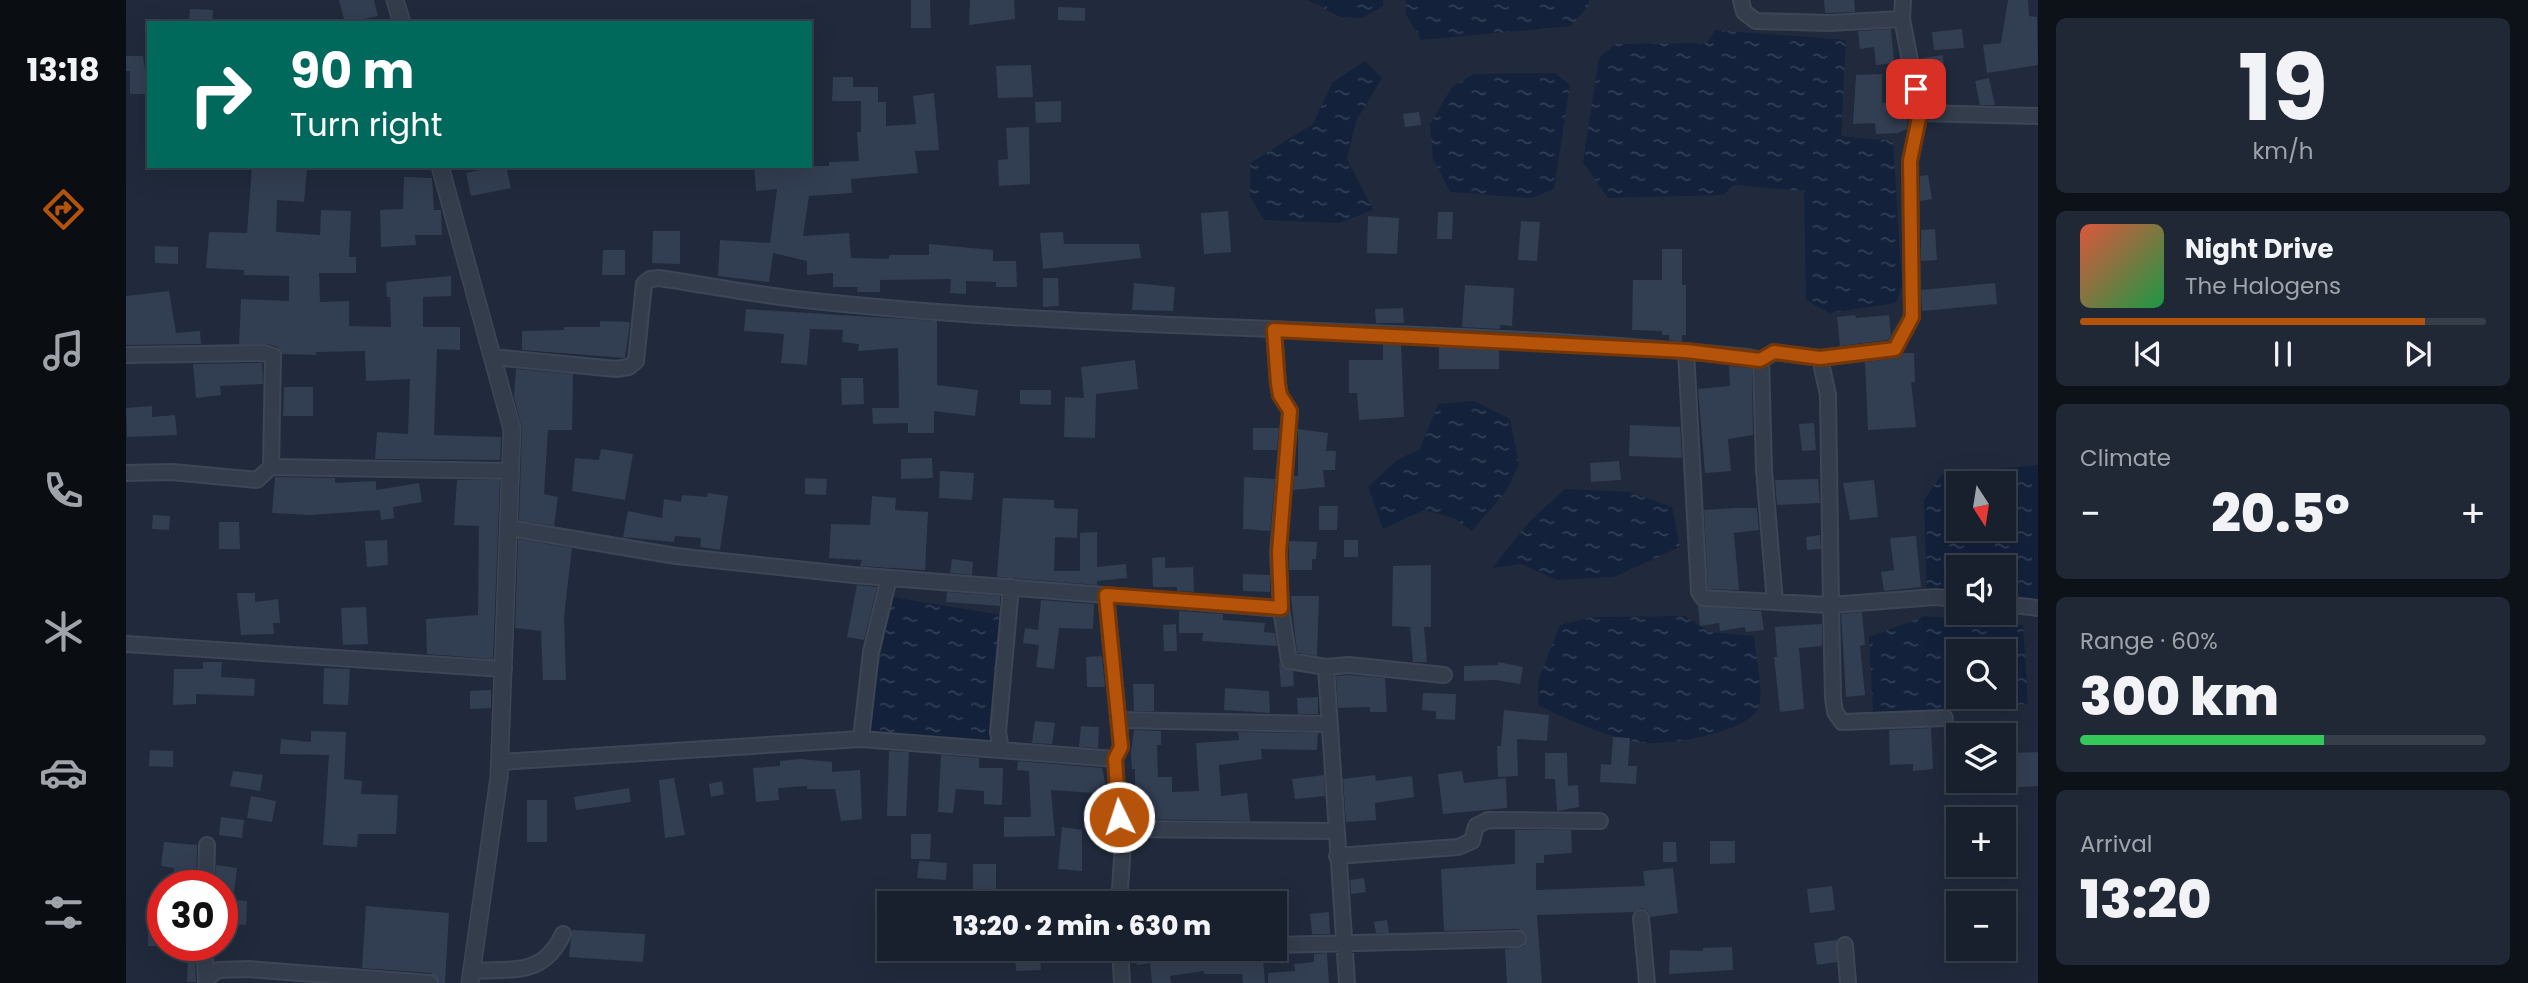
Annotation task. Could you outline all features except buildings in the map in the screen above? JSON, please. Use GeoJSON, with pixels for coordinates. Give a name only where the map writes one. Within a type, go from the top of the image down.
{"type":"FeatureCollection","features":[{"type":"Feature","properties":{"kind":"street"},"geometry":{"type":"LineString","coordinates":[[395,0],[400,21]]}},
{"type":"Feature","properties":{"kind":"street"},"geometry":{"type":"LineString","coordinates":[[1741,0],[1744,12],[1756,21],[1829,23],[1902,19]]}},
{"type":"Feature","properties":{"kind":"street"},"geometry":{"type":"LineString","coordinates":[[492,357],[616,369],[629,367],[636,361],[644,284],[659,278],[803,300],[963,314],[1686,351],[1760,360],[1774,352],[1820,358],[1895,349],[1912,317],[1910,161],[1920,113],[1902,19],[1903,0]]}},
{"type":"Feature","properties":{"kind":"street"},"geometry":{"type":"LineString","coordinates":[[1920,113],[2038,116]]}},
{"type":"Feature","properties":{"kind":"street"},"geometry":{"type":"LineString","coordinates":[[441,168],[512,429],[500,762],[470,977],[536,967],[548,959],[563,934]]}},
{"type":"Feature","properties":{"kind":"street"},"geometry":{"type":"LineString","coordinates":[[1274,330],[1280,395],[1290,411],[1279,552],[1281,608],[1289,661],[1325,667],[1349,665],[1444,676]]}},
{"type":"Feature","properties":{"kind":"street"},"geometry":{"type":"LineString","coordinates":[[1686,351],[1699,592],[1703,598],[1831,605],[1946,598]]}},
{"type":"Feature","properties":{"kind":"street"},"geometry":{"type":"LineString","coordinates":[[126,355],[264,353],[273,356],[271,467],[257,481],[172,472],[126,473]]}},
{"type":"Feature","properties":{"kind":"street"},"geometry":{"type":"LineString","coordinates":[[1820,358],[1828,395],[1835,712],[1842,722],[1945,718]]}},
{"type":"Feature","properties":{"kind":"street"},"geometry":{"type":"LineString","coordinates":[[1760,360],[1764,470],[1775,602]]}},
{"type":"Feature","properties":{"kind":"street"},"geometry":{"type":"LineString","coordinates":[[271,467],[510,471]]}},
{"type":"Feature","properties":{"kind":"street"},"geometry":{"type":"LineString","coordinates":[[509,528],[676,556],[889,579],[1281,608]]}},
{"type":"Feature","properties":{"kind":"street"},"geometry":{"type":"LineString","coordinates":[[861,739],[871,652],[889,579]]}},
{"type":"Feature","properties":{"kind":"street"},"geometry":{"type":"LineString","coordinates":[[1001,750],[999,732],[1011,587]]}},
{"type":"Feature","properties":{"kind":"street"},"geometry":{"type":"LineString","coordinates":[[1106,595],[1121,747],[1115,759],[1119,817],[1124,829],[1120,891]]}},
{"type":"Feature","properties":{"kind":"street"},"geometry":{"type":"LineString","coordinates":[[2016,605],[2038,608]]}},
{"type":"Feature","properties":{"kind":"street"},"geometry":{"type":"LineString","coordinates":[[126,644],[504,669]]}},
{"type":"Feature","properties":{"kind":"street"},"geometry":{"type":"LineString","coordinates":[[1325,667],[1347,983]]}},
{"type":"Feature","properties":{"kind":"street"},"geometry":{"type":"LineString","coordinates":[[1118,720],[1329,724]]}},
{"type":"Feature","properties":{"kind":"street"},"geometry":{"type":"LineString","coordinates":[[500,762],[861,739],[1115,759]]}},
{"type":"Feature","properties":{"kind":"street"},"geometry":{"type":"LineString","coordinates":[[1337,856],[1458,847],[1472,841],[1476,826],[1488,820],[1600,821]]}},
{"type":"Feature","properties":{"kind":"street"},"geometry":{"type":"LineString","coordinates":[[1124,829],[1335,831]]}},
{"type":"Feature","properties":{"kind":"street"},"geometry":{"type":"LineString","coordinates":[[206,870],[207,845]]}},
{"type":"Feature","properties":{"kind":"street"},"geometry":{"type":"LineString","coordinates":[[1641,918],[1647,983]]}},
{"type":"Feature","properties":{"kind":"street"},"geometry":{"type":"LineString","coordinates":[[1287,945],[1518,939]]}},
{"type":"Feature","properties":{"kind":"street"},"geometry":{"type":"LineString","coordinates":[[1844,945],[1848,983]]}},
{"type":"Feature","properties":{"kind":"street"},"geometry":{"type":"LineString","coordinates":[[205,961],[206,981]]}},
{"type":"Feature","properties":{"kind":"street"},"geometry":{"type":"LineString","coordinates":[[1121,961],[1122,983]]}},
{"type":"Feature","properties":{"kind":"street"},"geometry":{"type":"LineString","coordinates":[[206,981],[218,970],[248,969],[430,983]]}},
{"type":"Feature","properties":{"kind":"water"},"geometry":{"type":"Polygon","coordinates":[[[1308,0],[1383,0],[1383,6],[1362,18],[1340,17],[1308,0]]]}},
{"type":"Feature","properties":{"kind":"water"},"geometry":{"type":"Polygon","coordinates":[[[1406,0],[1589,0],[1589,5],[1571,26],[1421,40],[1406,14],[1406,0]]]}},
{"type":"Feature","properties":{"kind":"water"},"geometry":{"type":"Polygon","coordinates":[[[1715,30],[1846,40],[1841,136],[1893,141],[1902,285],[1896,303],[1829,313],[1806,300],[1804,191],[1734,185],[1723,195],[1608,198],[1583,162],[1599,58],[1615,44],[1707,43],[1715,30]]]}},
{"type":"Feature","properties":{"kind":"water"},"geometry":{"type":"Polygon","coordinates":[[[1365,61],[1382,78],[1356,121],[1347,159],[1373,210],[1339,223],[1264,220],[1250,196],[1250,163],[1313,124],[1332,83],[1365,61]]]}},
{"type":"Feature","properties":{"kind":"water"},"geometry":{"type":"Polygon","coordinates":[[[1555,73],[1570,85],[1554,189],[1531,198],[1450,192],[1433,158],[1430,124],[1452,87],[1474,74],[1555,73]]]}},
{"type":"Feature","properties":{"kind":"water"},"geometry":{"type":"Polygon","coordinates":[[[1474,401],[1510,419],[1519,464],[1507,490],[1472,531],[1453,518],[1424,510],[1383,529],[1368,487],[1397,460],[1420,449],[1438,404],[1474,401]]]}},
{"type":"Feature","properties":{"kind":"water"},"geometry":{"type":"Polygon","coordinates":[[[2038,465],[2038,603],[2016,601],[2016,555],[1946,555],[1946,597],[1927,596],[1924,500],[1942,474],[1946,474],[1946,541],[2016,541],[2016,471],[1974,471],[2038,465]]]}},
{"type":"Feature","properties":{"kind":"water"},"geometry":{"type":"Polygon","coordinates":[[[1565,489],[1631,492],[1672,507],[1680,547],[1614,577],[1557,580],[1521,564],[1492,568],[1530,521],[1565,489]]]}},
{"type":"Feature","properties":{"kind":"water"},"geometry":{"type":"Polygon","coordinates":[[[892,597],[1007,616],[997,750],[870,739],[867,727],[892,597]]]}},
{"type":"Feature","properties":{"kind":"water"},"geometry":{"type":"Polygon","coordinates":[[[1685,616],[1710,632],[1754,636],[1760,700],[1753,715],[1741,723],[1726,730],[1690,739],[1645,743],[1605,734],[1538,705],[1538,681],[1560,625],[1593,617],[1685,616]]]}},
{"type":"Feature","properties":{"kind":"water"},"geometry":{"type":"Polygon","coordinates":[[[1925,616],[1946,618],[1946,625],[2023,625],[2028,704],[2016,705],[2016,639],[1946,639],[1946,709],[1873,713],[1869,637],[1925,616]]]}},
{"type":"Feature","properties":{"kind":"route"},"geometry":{"type":"LineString","coordinates":[[1119,817],[1115,759],[1121,747],[1106,595],[1257,609],[1281,608],[1279,552],[1290,411],[1280,395],[1274,330],[1686,351],[1760,360],[1774,352],[1820,358],[1895,349],[1912,317],[1910,161],[1920,113],[1916,89]]}}]}
